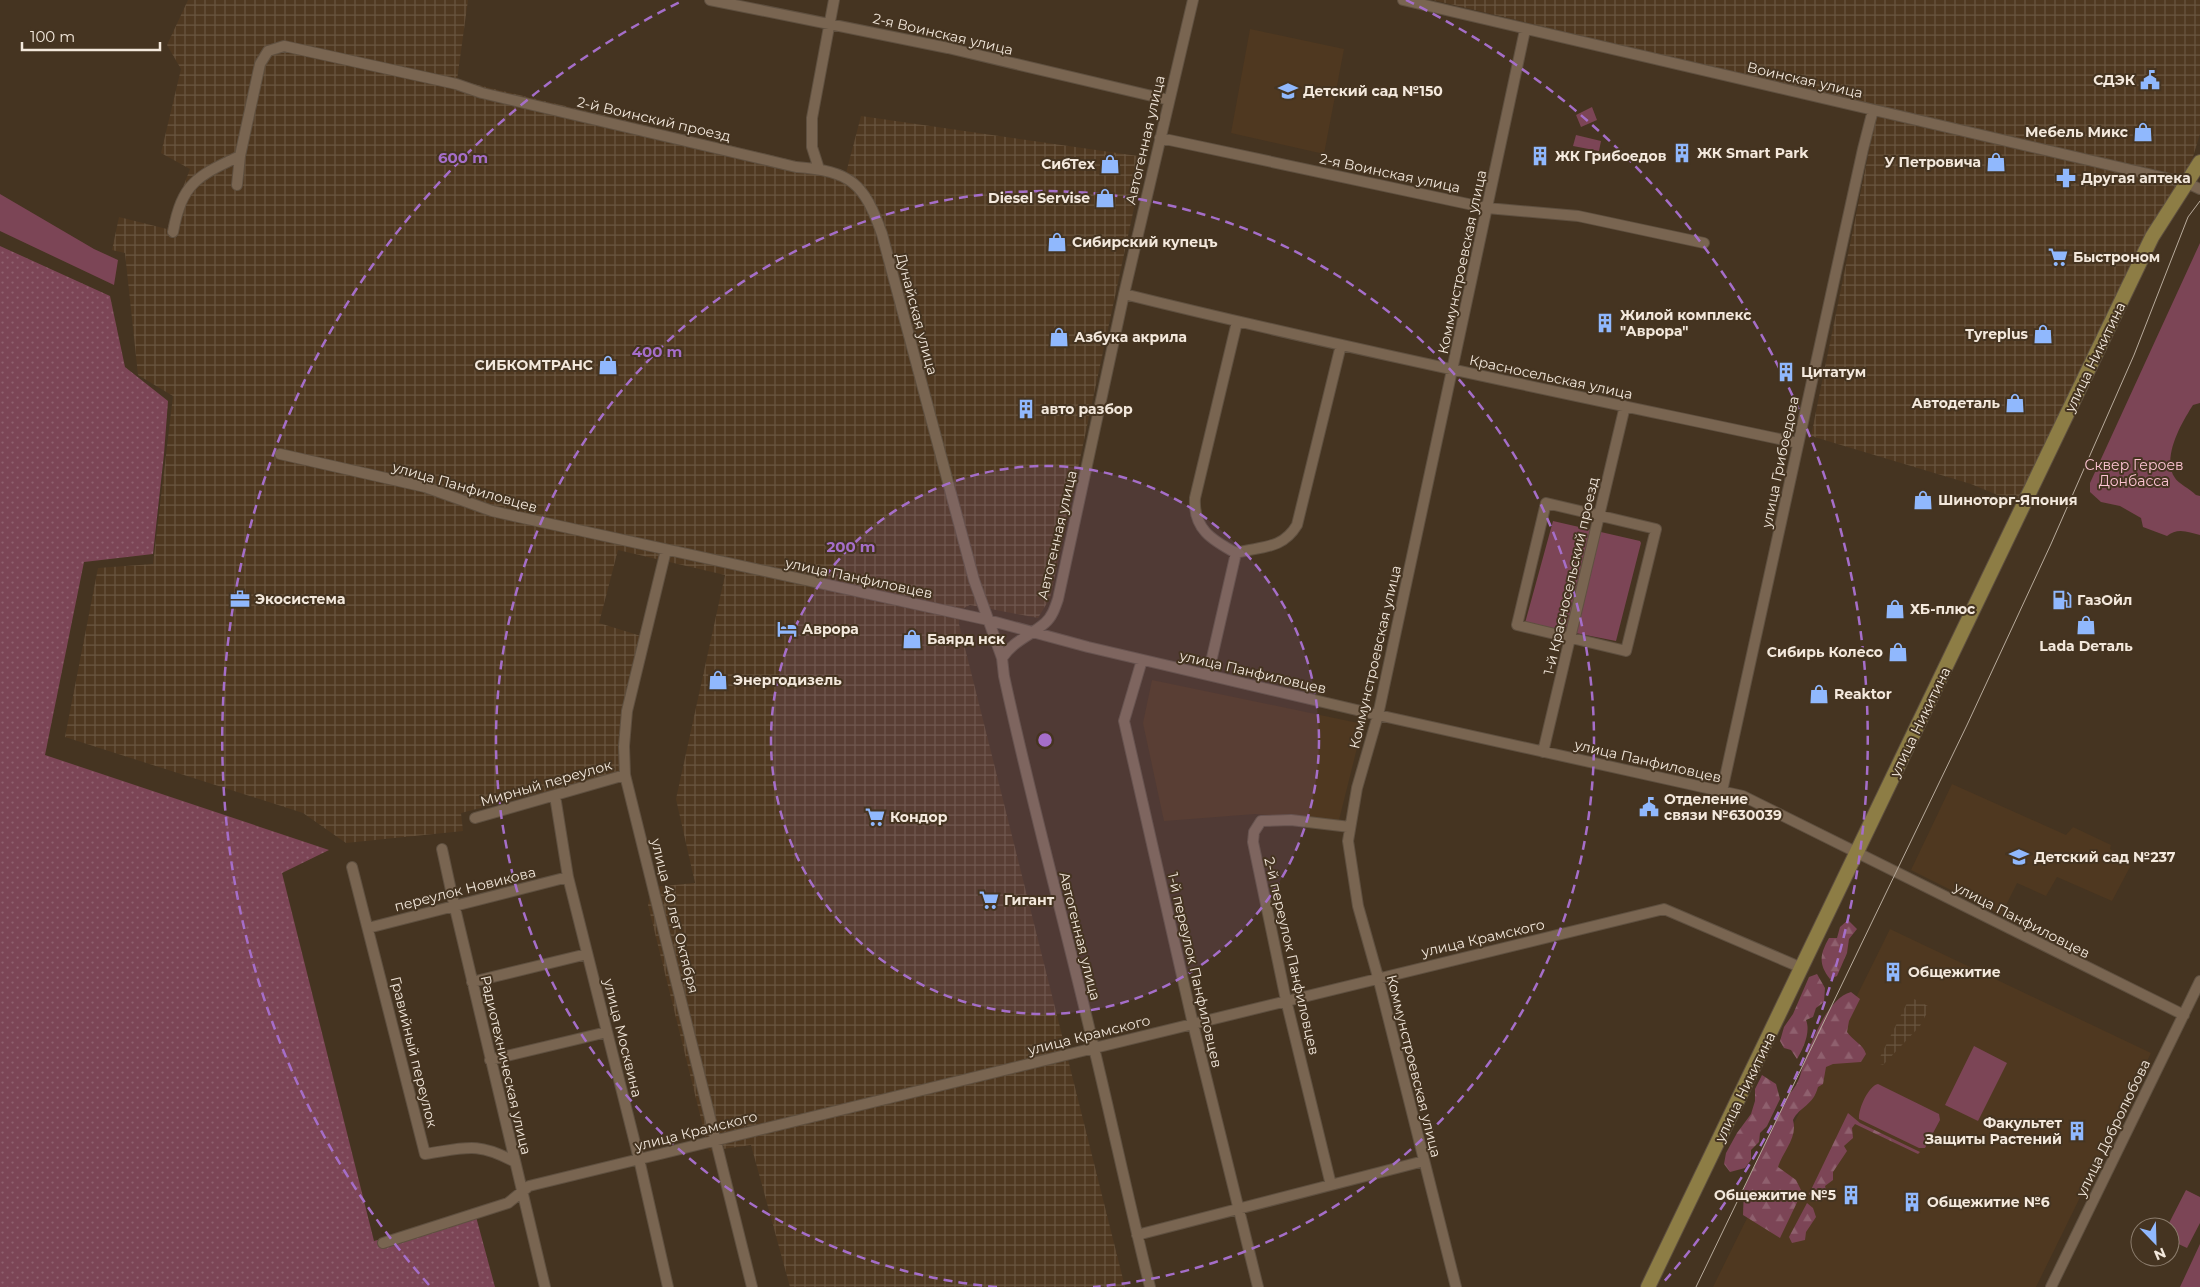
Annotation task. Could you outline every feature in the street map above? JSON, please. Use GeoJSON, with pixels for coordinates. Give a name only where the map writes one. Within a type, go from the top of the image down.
{"type":"FeatureCollection","features":[{"type":"Feature","properties":{"kind":"main road","name":"улица Никитина"},"geometry":{"type":"LineString","coordinates":[[1648,1287],[2152,237],[2200,162]]}},
{"type":"Feature","properties":{"kind":"street","name":"2-я Воинская улица"},"geometry":{"type":"LineString","coordinates":[[710,0],[829,23],[1169,100]]}},
{"type":"Feature","properties":{"kind":"street"},"geometry":{"type":"LineString","coordinates":[[819,168],[812,147],[812,118],[834,0]]}},
{"type":"Feature","properties":{"kind":"street","name":"Автогенная улица"},"geometry":{"type":"LineString","coordinates":[[1150,1287],[1094,1048],[1032,802],[1004,676],[1002,658],[1015,642],[1033,631],[1050,616],[1058,599],[1124,294],[1193,0]]}},
{"type":"Feature","properties":{"kind":"street","name":"Воинская улица"},"geometry":{"type":"LineString","coordinates":[[1402,0],[2187,183],[2200,188]]}},
{"type":"Feature","properties":{"kind":"street","name":"Коммунстроевская улица"},"geometry":{"type":"LineString","coordinates":[[1456,1287],[1378,977],[1358,906],[1348,841],[1357,788],[1378,715],[1525,30]]}},
{"type":"Feature","properties":{"kind":"street","name":"2-й Воинский проезд"},"geometry":{"type":"LineString","coordinates":[[237,185],[240,156],[260,64],[268,51],[284,46],[456,84],[482,93],[796,167],[819,168]]}},
{"type":"Feature","properties":{"kind":"street","name":"улица Грибоедова"},"geometry":{"type":"LineString","coordinates":[[1722,791],[1863,149],[1874,110]]}},
{"type":"Feature","properties":{"kind":"street","name":"2-я Воинская улица"},"geometry":{"type":"LineString","coordinates":[[1160,138],[1487,208],[1578,216],[1704,243]]}},
{"type":"Feature","properties":{"kind":"street"},"geometry":{"type":"LineString","coordinates":[[172,232],[176,215],[185,193],[192,184],[210,170],[240,156]]}},
{"type":"Feature","properties":{"kind":"street","name":"Дунайская улица"},"geometry":{"type":"LineString","coordinates":[[819,168],[841,175],[855,183],[873,208],[971,570],[1002,658]]}},
{"type":"Feature","properties":{"kind":"street","name":"Красносельская улица"},"geometry":{"type":"LineString","coordinates":[[1124,294],[1237,322],[1452,370],[1798,443]]}},
{"type":"Feature","properties":{"kind":"street"},"geometry":{"type":"LineString","coordinates":[[1237,322],[1195,498],[1194,511],[1200,523],[1214,541],[1236,553],[1280,543],[1291,535],[1297,525],[1341,345]]}},
{"type":"Feature","properties":{"kind":"street","name":"1-й Красносельский проезд"},"geometry":{"type":"LineString","coordinates":[[1543,752],[1624,406]]}},
{"type":"Feature","properties":{"kind":"street","name":"улица Панфиловцев"},"geometry":{"type":"LineString","coordinates":[[280,454],[425,487],[492,511],[988,620],[1142,660],[1378,715],[1743,796],[2184,1015]]}},
{"type":"Feature","properties":{"kind":"street"},"geometry":{"type":"LineString","coordinates":[[1546,503],[1656,529],[1626,651],[1570,638],[1516,625],[1546,503]]}},
{"type":"Feature","properties":{"kind":"street","name":"улица 40 лет Октября"},"geometry":{"type":"LineString","coordinates":[[666,550],[627,711],[624,746],[625,775],[752,1287]]}},
{"type":"Feature","properties":{"kind":"street"},"geometry":{"type":"LineString","coordinates":[[1208,675],[1236,553]]}},
{"type":"Feature","properties":{"kind":"street","name":"1-й переулок Панфиловцев"},"geometry":{"type":"LineString","coordinates":[[1142,660],[1124,721],[1193,1024],[1258,1287]]}},
{"type":"Feature","properties":{"kind":"street","name":"Мирный переулок"},"geometry":{"type":"LineString","coordinates":[[475,818],[625,775]]}},
{"type":"Feature","properties":{"kind":"street","name":"улица Москвина"},"geometry":{"type":"LineString","coordinates":[[555,796],[568,877],[639,1159],[668,1287]]}},
{"type":"Feature","properties":{"kind":"street","name":"2-й переулок Панфиловцев"},"geometry":{"type":"LineString","coordinates":[[1331,1185],[1286,1000],[1252,842],[1254,832],[1261,822],[1291,820],[1350,827]]}},
{"type":"Feature","properties":{"kind":"street","name":"Радиотехническая улица"},"geometry":{"type":"LineString","coordinates":[[442,849],[490,1060],[545,1287]]}},
{"type":"Feature","properties":{"kind":"street","name":"Гравийный переулок"},"geometry":{"type":"LineString","coordinates":[[352,867],[425,1154],[473,1146],[496,1151],[515,1162]]}},
{"type":"Feature","properties":{"kind":"street","name":"переулок Новикова"},"geometry":{"type":"LineString","coordinates":[[368,928],[454,904],[568,877]]}},
{"type":"Feature","properties":{"kind":"street","name":"улица Крамского"},"geometry":{"type":"LineString","coordinates":[[383,1243],[508,1203],[529,1186],[1664,908],[1802,968]]}},
{"type":"Feature","properties":{"kind":"street"},"geometry":{"type":"LineString","coordinates":[[472,982],[588,954]]}},
{"type":"Feature","properties":{"kind":"street","name":"улица Добролюбова"},"geometry":{"type":"LineString","coordinates":[[2051,1287],[2200,981]]}},
{"type":"Feature","properties":{"kind":"street"},"geometry":{"type":"LineString","coordinates":[[490,1060],[607,1032]]}},
{"type":"Feature","properties":{"kind":"street"},"geometry":{"type":"LineString","coordinates":[[1137,1235],[1424,1161]]}},
{"type":"Feature","properties":{"kind":"shaded area"},"geometry":{"type":"Polygon","coordinates":[[[188,0],[468,0],[457,80],[846,173],[861,116],[1145,157],[1050,598],[1038,618],[970,605],[960,610],[959,624],[1125,1287],[790,1287],[751,1145],[709,1151],[648,905],[652,887],[695,883],[676,799],[725,575],[618,550],[599,623],[641,636],[623,772],[461,813],[463,831],[346,843],[303,813],[65,737],[98,568],[153,564],[173,396],[138,375],[125,253],[112,250],[119,217],[167,229],[190,169],[161,153],[181,69],[167,45],[188,0]]]}},
{"type":"Feature","properties":{"kind":"shaded area"},"geometry":{"type":"Polygon","coordinates":[[[1433,0],[2200,0],[2200,134],[2188,173],[2017,503],[1971,484],[1811,436],[1878,107],[1433,0]]]}},
{"type":"Feature","properties":{"kind":"shaded area","name":"Детский сад №150"},"geometry":{"type":"Polygon","coordinates":[[[1250,29],[1344,49],[1324,154],[1231,133],[1250,29]]]}},
{"type":"Feature","properties":{"kind":"shaded area"},"geometry":{"type":"Polygon","coordinates":[[[1152,680],[1363,724],[1339,820],[1255,814],[1164,821],[1143,723],[1152,680]]]}},
{"type":"Feature","properties":{"kind":"shaded area","name":"Детский сад №237"},"geometry":{"type":"Polygon","coordinates":[[[1952,784],[2066,835],[2073,827],[2111,845],[2110,849],[2131,865],[2112,901],[2057,877],[2046,896],[2017,883],[2001,915],[1911,870],[1952,784]]]}},
{"type":"Feature","properties":{"kind":"shaded area"},"geometry":{"type":"Polygon","coordinates":[[[1890,929],[2151,1053],[2036,1287],[1713,1287],[1890,929]]]}},
{"type":"Feature","properties":{"kind":"shaded area"},"geometry":{"type":"Polygon","coordinates":[[[1910,997],[1930,1007],[1920,1026],[1883,1065],[1877,1063],[1910,997]]]}},
{"type":"Feature","properties":{"kind":"green space"},"geometry":{"type":"Polygon","coordinates":[[[1592,107],[1597,120],[1581,127],[1576,115],[1592,107]]]}},
{"type":"Feature","properties":{"kind":"green space"},"geometry":{"type":"Polygon","coordinates":[[[1576,135],[1601,141],[1599,151],[1573,146],[1576,135]]]}},
{"type":"Feature","properties":{"kind":"green space"},"geometry":{"type":"Polygon","coordinates":[[[0,194],[94,249],[118,260],[114,285],[0,231],[0,194]]]}},
{"type":"Feature","properties":{"kind":"green space","name":"Сквер Героев Донбасса"},"geometry":{"type":"Polygon","coordinates":[[[2200,243],[2200,403],[2193,405],[2179,430],[2170,461],[2171,470],[2175,478],[2196,495],[2200,496],[2200,535],[2179,531],[2167,536],[2143,527],[2141,518],[2120,506],[2101,502],[2090,492],[2090,483],[2200,243]]]}},
{"type":"Feature","properties":{"kind":"green space"},"geometry":{"type":"Polygon","coordinates":[[[0,246],[110,296],[125,367],[168,401],[153,554],[84,562],[45,755],[329,850],[282,873],[374,1241],[475,1213],[495,1287],[0,1287],[0,246]]]}},
{"type":"Feature","properties":{"kind":"green space"},"geometry":{"type":"Polygon","coordinates":[[[1553,521],[1640,541],[1616,641],[1525,623],[1553,521]]]}},
{"type":"Feature","properties":{"kind":"green space"},"geometry":{"type":"Polygon","coordinates":[[[1848,920],[1857,929],[1849,939],[1847,953],[1837,976],[1830,979],[1822,964],[1822,954],[1829,938],[1837,938],[1840,927],[1848,920]]]}},
{"type":"Feature","properties":{"kind":"green space"},"geometry":{"type":"Polygon","coordinates":[[[1817,974],[1825,988],[1824,1002],[1816,1008],[1813,1017],[1806,1020],[1807,1035],[1797,1059],[1791,1050],[1784,1048],[1780,1041],[1784,1027],[1793,1014],[1809,977],[1817,974]]]}},
{"type":"Feature","properties":{"kind":"green space"},"geometry":{"type":"Polygon","coordinates":[[[1851,992],[1860,999],[1849,1021],[1847,1032],[1863,1048],[1866,1054],[1861,1062],[1833,1064],[1826,1067],[1823,1084],[1818,1087],[1810,1102],[1793,1120],[1792,1139],[1778,1167],[1796,1180],[1802,1192],[1780,1238],[1743,1215],[1744,1188],[1788,1095],[1798,1081],[1810,1046],[1819,1027],[1836,1001],[1851,992]]]}},
{"type":"Feature","properties":{"kind":"green space"},"geometry":{"type":"Polygon","coordinates":[[[1974,1046],[2007,1063],[1978,1121],[1945,1105],[1974,1046]]]}},
{"type":"Feature","properties":{"kind":"green space"},"geometry":{"type":"Polygon","coordinates":[[[1762,1075],[1776,1084],[1780,1099],[1767,1126],[1760,1133],[1759,1142],[1751,1150],[1751,1160],[1745,1168],[1730,1172],[1724,1164],[1726,1153],[1737,1133],[1751,1114],[1755,1101],[1755,1089],[1762,1075]]]}},
{"type":"Feature","properties":{"kind":"green space"},"geometry":{"type":"Polygon","coordinates":[[[1878,1084],[1939,1114],[1940,1120],[1925,1148],[1919,1148],[1859,1119],[1864,1099],[1871,1089],[1878,1084]]]}},
{"type":"Feature","properties":{"kind":"green space"},"geometry":{"type":"Polygon","coordinates":[[[1848,1113],[1860,1123],[1920,1152],[1918,1154],[1855,1124],[1852,1128],[1853,1138],[1844,1146],[1847,1151],[1833,1172],[1833,1180],[1825,1186],[1827,1194],[1823,1200],[1816,1201],[1809,1194],[1848,1113]]]}},
{"type":"Feature","properties":{"kind":"green space"},"geometry":{"type":"Polygon","coordinates":[[[2186,1190],[2200,1197],[2200,1223],[2187,1248],[2180,1245],[2180,1217],[2172,1217],[2186,1190]]]}},
{"type":"Feature","properties":{"kind":"green space"},"geometry":{"type":"Polygon","coordinates":[[[1807,1203],[1813,1208],[1816,1217],[1806,1232],[1805,1240],[1792,1243],[1789,1237],[1807,1203]]]}},
{"type":"Feature","properties":{"kind":"green space"},"geometry":{"type":"Polygon","coordinates":[[[2200,1244],[2200,1287],[2180,1287],[2200,1244]]]}},
{"type":"Feature","properties":{"kind":"tram line"},"geometry":{"type":"LineString","coordinates":[[1696,1287],[1967,725],[2051,544],[2134,355],[2188,217],[2200,201]]}},
{"type":"Feature","properties":{"kind":"place","name":"СДЭК"},"geometry":{"type":"Point","coordinates":[2150,80]}},
{"type":"Feature","properties":{"kind":"place","name":"Детский сад №150"},"geometry":{"type":"Point","coordinates":[1288,91]}},
{"type":"Feature","properties":{"kind":"place","name":"Мебель Микс"},"geometry":{"type":"Point","coordinates":[2143,132]}},
{"type":"Feature","properties":{"kind":"place","name":"ЖК Smart Park"},"geometry":{"type":"Point","coordinates":[1682,153]}},
{"type":"Feature","properties":{"kind":"place","name":"ЖК Грибоедов"},"geometry":{"type":"Point","coordinates":[1540,156]}},
{"type":"Feature","properties":{"kind":"place","name":"У Петровича"},"geometry":{"type":"Point","coordinates":[1996,162]}},
{"type":"Feature","properties":{"kind":"place","name":"СибТех"},"geometry":{"type":"Point","coordinates":[1110,164]}},
{"type":"Feature","properties":{"kind":"place","name":"Другая аптека"},"geometry":{"type":"Point","coordinates":[2066,178]}},
{"type":"Feature","properties":{"kind":"place","name":"Diesel Servise"},"geometry":{"type":"Point","coordinates":[1105,198]}},
{"type":"Feature","properties":{"kind":"place","name":"Сибирский купецъ"},"geometry":{"type":"Point","coordinates":[1057,242]}},
{"type":"Feature","properties":{"kind":"place","name":"Быстроном"},"geometry":{"type":"Point","coordinates":[2058,257]}},
{"type":"Feature","properties":{"kind":"place","name":"Жилой комплекс \"Аврора\""},"geometry":{"type":"Point","coordinates":[1605,323]}},
{"type":"Feature","properties":{"kind":"place","name":"Tyreplus"},"geometry":{"type":"Point","coordinates":[2043,334]}},
{"type":"Feature","properties":{"kind":"place","name":"Азбука акрила"},"geometry":{"type":"Point","coordinates":[1059,337]}},
{"type":"Feature","properties":{"kind":"place","name":"СИБКОМТРАНС"},"geometry":{"type":"Point","coordinates":[608,365]}},
{"type":"Feature","properties":{"kind":"place","name":"Цитатум"},"geometry":{"type":"Point","coordinates":[1786,372]}},
{"type":"Feature","properties":{"kind":"place","name":"Автодеталь"},"geometry":{"type":"Point","coordinates":[2015,403]}},
{"type":"Feature","properties":{"kind":"place","name":"авто разбор"},"geometry":{"type":"Point","coordinates":[1026,409]}},
{"type":"Feature","properties":{"kind":"place","name":"Шиноторг-Япония"},"geometry":{"type":"Point","coordinates":[1923,500]}},
{"type":"Feature","properties":{"kind":"place","name":"Экосистема"},"geometry":{"type":"Point","coordinates":[240,599]}},
{"type":"Feature","properties":{"kind":"place","name":"ГазОйл"},"geometry":{"type":"Point","coordinates":[2062,600]}},
{"type":"Feature","properties":{"kind":"place","name":"ХБ-плюс"},"geometry":{"type":"Point","coordinates":[1895,609]}},
{"type":"Feature","properties":{"kind":"place","name":"Lada Dеталь"},"geometry":{"type":"Point","coordinates":[2086,625]}},
{"type":"Feature","properties":{"kind":"place","name":"Аврора"},"geometry":{"type":"Point","coordinates":[787,629]}},
{"type":"Feature","properties":{"kind":"place","name":"Баярд нск"},"geometry":{"type":"Point","coordinates":[912,639]}},
{"type":"Feature","properties":{"kind":"place","name":"Сибирь Колесо"},"geometry":{"type":"Point","coordinates":[1898,652]}},
{"type":"Feature","properties":{"kind":"place","name":"Энергодизель"},"geometry":{"type":"Point","coordinates":[718,680]}},
{"type":"Feature","properties":{"kind":"place","name":"Reaktor"},"geometry":{"type":"Point","coordinates":[1819,694]}},
{"type":"Feature","properties":{"kind":"place","name":"Отделение связи №630039"},"geometry":{"type":"Point","coordinates":[1649,807]}},
{"type":"Feature","properties":{"kind":"place","name":"Кондор"},"geometry":{"type":"Point","coordinates":[875,817]}},
{"type":"Feature","properties":{"kind":"place","name":"Детский сад №237"},"geometry":{"type":"Point","coordinates":[2019,857]}},
{"type":"Feature","properties":{"kind":"place","name":"Гигант"},"geometry":{"type":"Point","coordinates":[989,900]}},
{"type":"Feature","properties":{"kind":"place","name":"Общежитие"},"geometry":{"type":"Point","coordinates":[1893,972]}},
{"type":"Feature","properties":{"kind":"place","name":"Факультет Защиты Растений"},"geometry":{"type":"Point","coordinates":[2077,1131]}},
{"type":"Feature","properties":{"kind":"place","name":"Общежитие №5"},"geometry":{"type":"Point","coordinates":[1851,1195]}},
{"type":"Feature","properties":{"kind":"place","name":"Общежитие №6"},"geometry":{"type":"Point","coordinates":[1912,1202]}}]}
